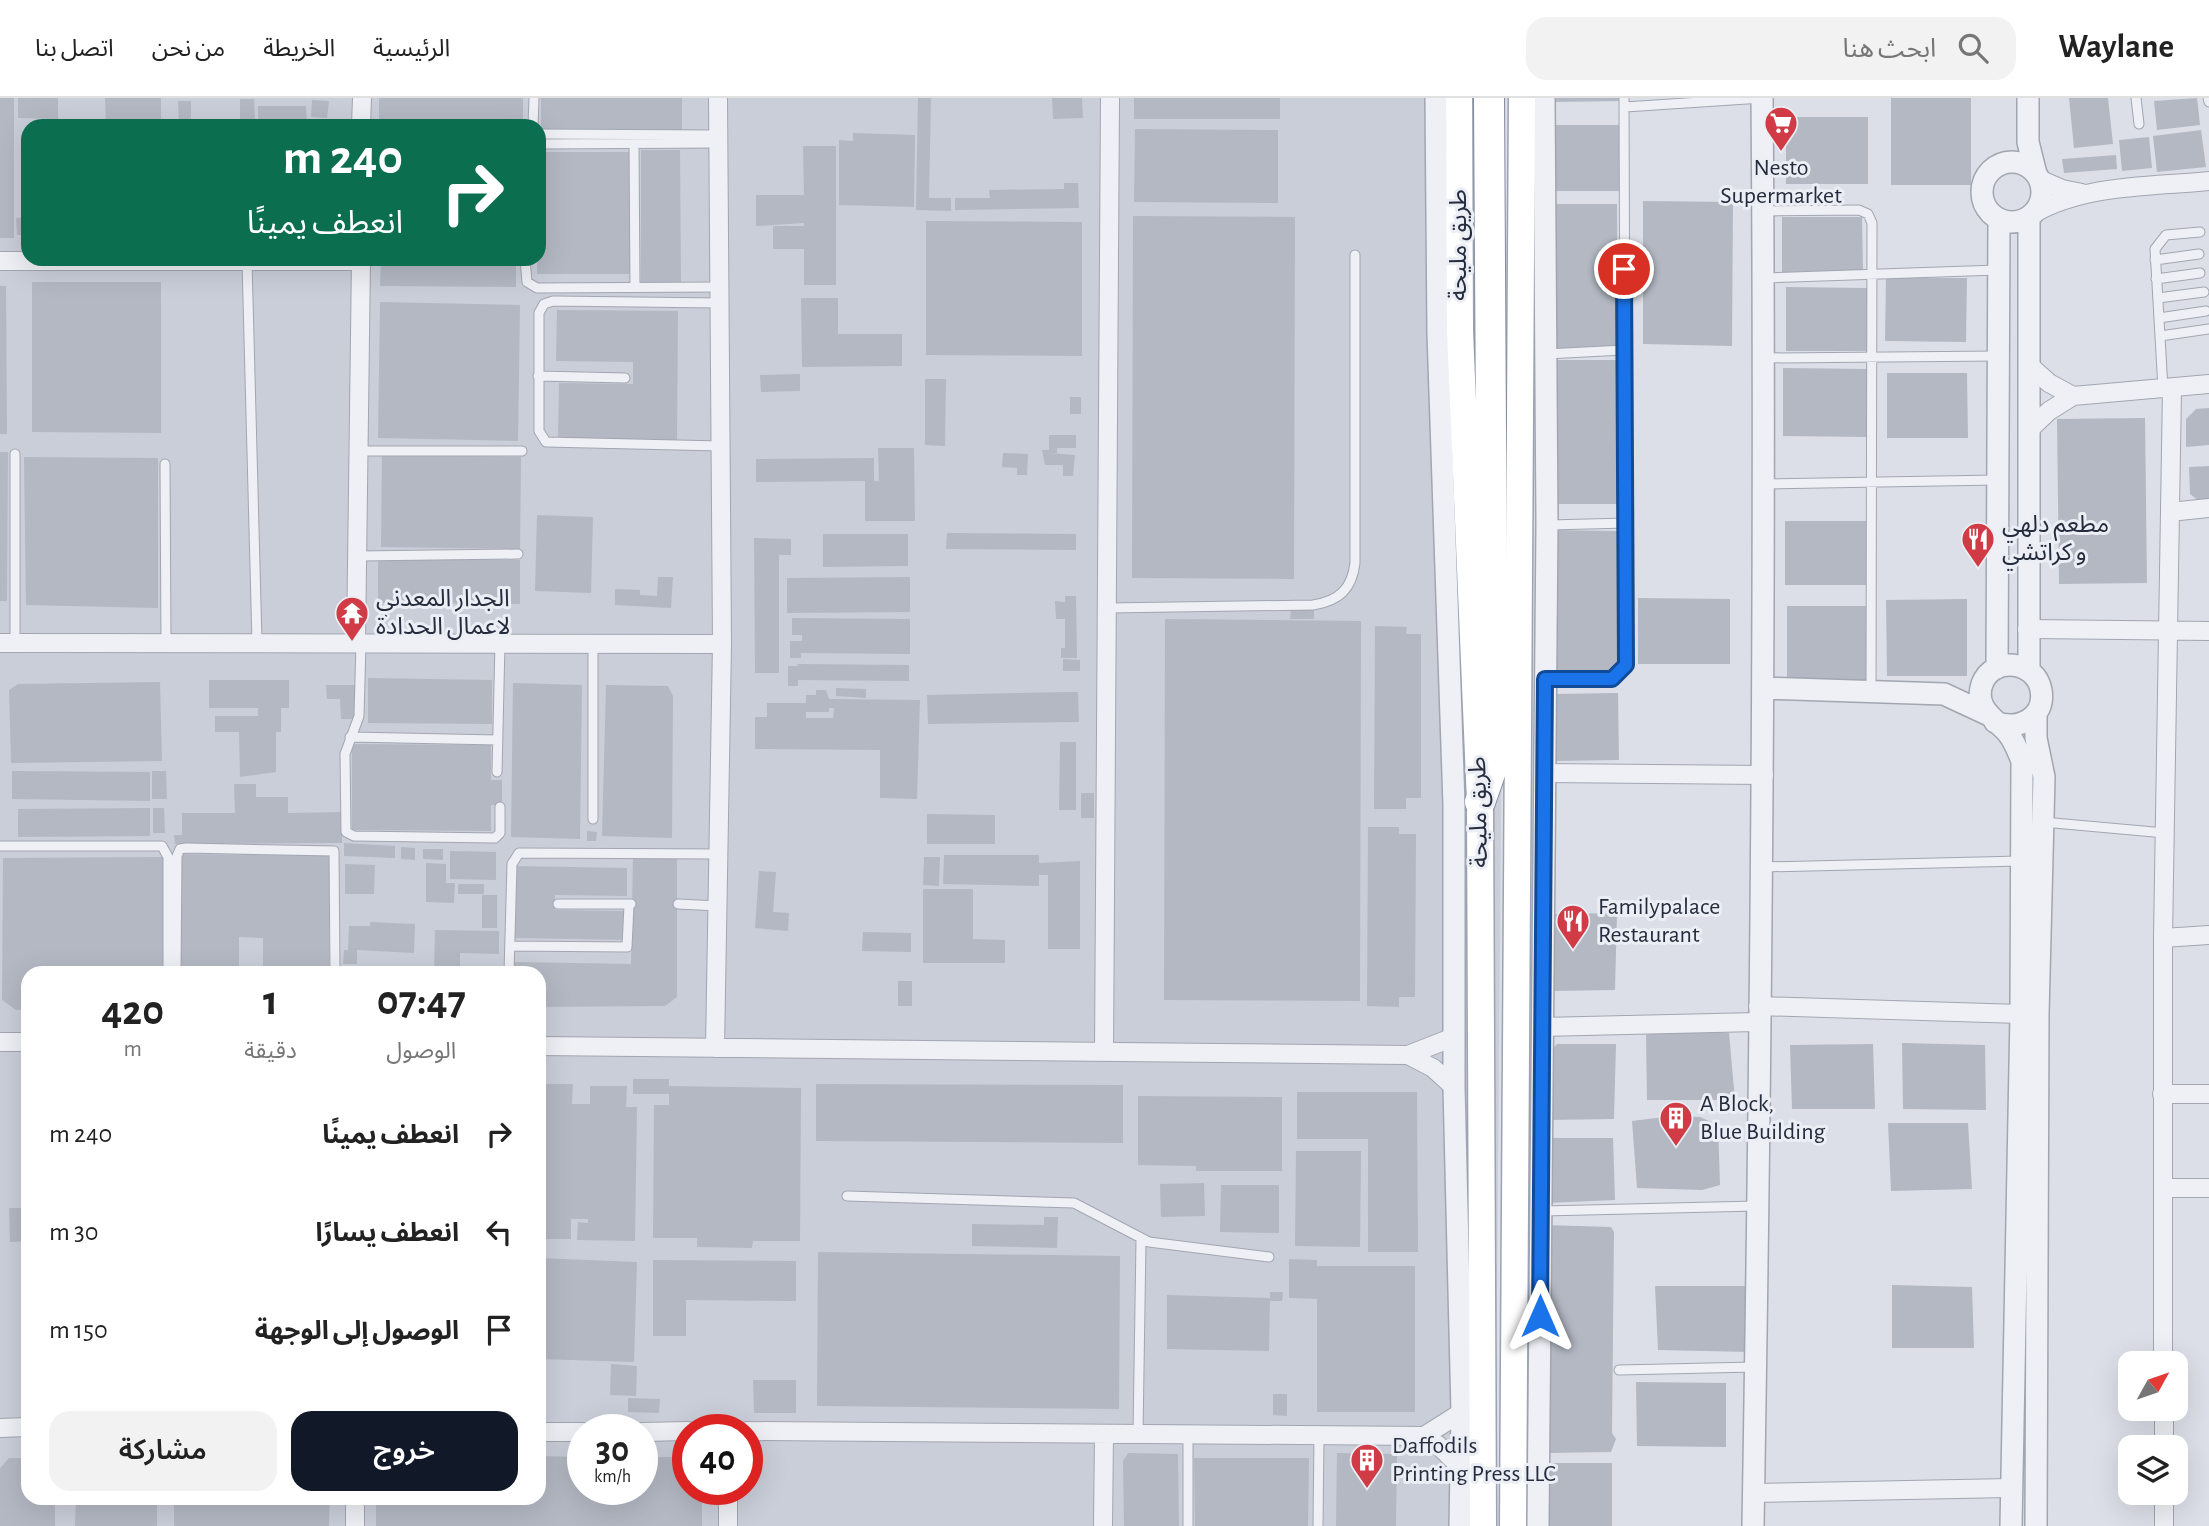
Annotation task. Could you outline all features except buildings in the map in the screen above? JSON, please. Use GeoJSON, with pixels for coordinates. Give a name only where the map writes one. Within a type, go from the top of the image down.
{"type":"FeatureCollection","features":[{"type":"Feature","properties":{"kind":"highway"},"geometry":{"type":"LineString","coordinates":[[1480,803],[1493,765],[1489,98]]}},
{"type":"Feature","properties":{"kind":"main road","name":"طريق مليحة"},"geometry":{"type":"LineString","coordinates":[[1459,98],[1460,331],[1480,803],[1483,1526]]}},
{"type":"Feature","properties":{"kind":"main road","name":"طريق مليحة"},"geometry":{"type":"LineString","coordinates":[[1513,1526],[1522,98]]}},
{"type":"Feature","properties":{"kind":"street"},"geometry":{"type":"LineString","coordinates":[[361,119],[362,98]]}},
{"type":"Feature","properties":{"kind":"street"},"geometry":{"type":"LineString","coordinates":[[715,1048],[722,643],[718,98]]}},
{"type":"Feature","properties":{"kind":"street"},"geometry":{"type":"LineString","coordinates":[[1104,1052],[1110,98]]}},
{"type":"Feature","properties":{"kind":"street"},"geometry":{"type":"LineString","coordinates":[[1436,98],[1438,333],[1454,805],[1454,1087],[1462,1412],[1460,1526]]}},
{"type":"Feature","properties":{"kind":"street"},"geometry":{"type":"LineString","coordinates":[[1538,1526],[1547,525],[1544,98]]}},
{"type":"Feature","properties":{"kind":"street"},"geometry":{"type":"LineString","coordinates":[[1753,1526],[1758,1014],[1764,775],[1762,98]]}},
{"type":"Feature","properties":{"kind":"street"},"geometry":{"type":"LineString","coordinates":[[2028,98],[2028,142],[2042,198],[2031,216],[2027,629],[2029,670]]}},
{"type":"Feature","properties":{"kind":"street"},"geometry":{"type":"LineString","coordinates":[[2027,120],[1987,175],[1982,195],[1984,205],[1998,220],[2009,223],[2086,193],[2209,181]]}},
{"type":"Feature","properties":{"kind":"street"},"geometry":{"type":"LineString","coordinates":[[1994,168],[2012,162],[2030,168],[2038,177],[2062,189],[2086,193]]}},
{"type":"Feature","properties":{"kind":"street"},"geometry":{"type":"LineString","coordinates":[[1998,220],[1993,670],[1980,693],[1991,718],[2013,740],[2022,761],[2021,1014],[2011,1526]]}},
{"type":"Feature","properties":{"kind":"street"},"geometry":{"type":"LineString","coordinates":[[0,261],[21,261]]}},
{"type":"Feature","properties":{"kind":"street"},"geometry":{"type":"LineString","coordinates":[[359,643],[361,266]]}},
{"type":"Feature","properties":{"kind":"street"},"geometry":{"type":"LineString","coordinates":[[2029,365],[2049,383],[2073,396]]}},
{"type":"Feature","properties":{"kind":"street"},"geometry":{"type":"LineString","coordinates":[[2029,430],[2049,411],[2073,396],[2209,384]]}},
{"type":"Feature","properties":{"kind":"street"},"geometry":{"type":"LineString","coordinates":[[2163,1351],[2163,938],[2171,512],[2168,389]]}},
{"type":"Feature","properties":{"kind":"street"},"geometry":{"type":"LineString","coordinates":[[2171,512],[2209,508]]}},
{"type":"Feature","properties":{"kind":"street"},"geometry":{"type":"LineString","coordinates":[[2027,629],[2209,631]]}},
{"type":"Feature","properties":{"kind":"street"},"geometry":{"type":"LineString","coordinates":[[8,643],[722,643]]}},
{"type":"Feature","properties":{"kind":"street"},"geometry":{"type":"LineString","coordinates":[[1764,688],[1944,694],[1968,687],[1993,670],[2013,664],[2029,670],[2036,677],[2042,695],[2036,714],[2035,738],[2044,777],[2037,1053],[2036,1526]]}},
{"type":"Feature","properties":{"kind":"street"},"geometry":{"type":"LineString","coordinates":[[1944,694],[2003,725],[2021,724],[2036,714]]}},
{"type":"Feature","properties":{"kind":"street"},"geometry":{"type":"LineString","coordinates":[[1544,773],[1764,775]]}},
{"type":"Feature","properties":{"kind":"street"},"geometry":{"type":"LineString","coordinates":[[2163,938],[2209,935]]}},
{"type":"Feature","properties":{"kind":"street"},"geometry":{"type":"LineString","coordinates":[[1541,1027],[1758,1014],[2021,1014]]}},
{"type":"Feature","properties":{"kind":"street"},"geometry":{"type":"LineString","coordinates":[[546,1046],[1408,1055],[1454,1037]]}},
{"type":"Feature","properties":{"kind":"street"},"geometry":{"type":"LineString","coordinates":[[0,1042],[21,1042]]}},
{"type":"Feature","properties":{"kind":"street"},"geometry":{"type":"LineString","coordinates":[[1408,1055],[1433,1068],[1454,1087]]}},
{"type":"Feature","properties":{"kind":"street"},"geometry":{"type":"LineString","coordinates":[[2162,1094],[2209,1094]]}},
{"type":"Feature","properties":{"kind":"street"},"geometry":{"type":"LineString","coordinates":[[2163,1188],[2209,1188]]}},
{"type":"Feature","properties":{"kind":"street"},"geometry":{"type":"LineString","coordinates":[[1424,1436],[1462,1412]]}},
{"type":"Feature","properties":{"kind":"street"},"geometry":{"type":"LineString","coordinates":[[0,1427],[21,1427]]}},
{"type":"Feature","properties":{"kind":"street"},"geometry":{"type":"LineString","coordinates":[[763,1431],[1424,1436],[1438,1445],[1462,1469]]}},
{"type":"Feature","properties":{"kind":"street"},"geometry":{"type":"LineString","coordinates":[[546,1432],[567,1432]]}},
{"type":"Feature","properties":{"kind":"street"},"geometry":{"type":"LineString","coordinates":[[1103,1526],[1104,1434]]}},
{"type":"Feature","properties":{"kind":"street"},"geometry":{"type":"LineString","coordinates":[[1753,1493],[2010,1488]]}},
{"type":"Feature","properties":{"kind":"street"},"geometry":{"type":"LineString","coordinates":[[355,1505],[355,1526]]}},
{"type":"Feature","properties":{"kind":"street"},"geometry":{"type":"LineString","coordinates":[[728,1505],[728,1526]]}},
{"type":"Feature","properties":{"kind":"street"},"geometry":{"type":"LineString","coordinates":[[2164,1505],[2164,1526]]}},
{"type":"Feature","properties":{"kind":"lane"},"geometry":{"type":"LineString","coordinates":[[533,119],[534,98]]}},
{"type":"Feature","properties":{"kind":"lane"},"geometry":{"type":"LineString","coordinates":[[1545,679],[1606,680],[1623,671],[1626,658],[1625,102],[1762,98]]}},
{"type":"Feature","properties":{"kind":"lane"},"geometry":{"type":"LineString","coordinates":[[2136,98],[2139,124]]}},
{"type":"Feature","properties":{"kind":"lane"},"geometry":{"type":"LineString","coordinates":[[546,134],[718,139]]}},
{"type":"Feature","properties":{"kind":"lane"},"geometry":{"type":"LineString","coordinates":[[546,144],[634,145],[718,139]]}},
{"type":"Feature","properties":{"kind":"lane"},"geometry":{"type":"LineString","coordinates":[[634,145],[635,287]]}},
{"type":"Feature","properties":{"kind":"lane"},"geometry":{"type":"LineString","coordinates":[[1763,211],[1864,211],[1872,223],[1871,690]]}},
{"type":"Feature","properties":{"kind":"lane"},"geometry":{"type":"LineString","coordinates":[[2168,389],[2160,335],[2155,249],[2161,239],[2200,232]]}},
{"type":"Feature","properties":{"kind":"lane"},"geometry":{"type":"LineString","coordinates":[[2155,260],[2199,254]]}},
{"type":"Feature","properties":{"kind":"lane"},"geometry":{"type":"LineString","coordinates":[[1108,608],[1313,605],[1331,603],[1344,592],[1353,579],[1355,563],[1356,255]]}},
{"type":"Feature","properties":{"kind":"lane"},"geometry":{"type":"LineString","coordinates":[[247,266],[257,643]]}},
{"type":"Feature","properties":{"kind":"lane"},"geometry":{"type":"LineString","coordinates":[[526,266],[527,282],[537,288],[635,287],[719,295]]}},
{"type":"Feature","properties":{"kind":"lane"},"geometry":{"type":"LineString","coordinates":[[1763,278],[1998,270]]}},
{"type":"Feature","properties":{"kind":"lane"},"geometry":{"type":"LineString","coordinates":[[2157,279],[2200,273]]}},
{"type":"Feature","properties":{"kind":"lane"},"geometry":{"type":"LineString","coordinates":[[2158,298],[2204,292]]}},
{"type":"Feature","properties":{"kind":"lane"},"geometry":{"type":"LineString","coordinates":[[719,295],[548,302],[539,313],[538,376],[539,435],[546,442],[721,446]]}},
{"type":"Feature","properties":{"kind":"lane"},"geometry":{"type":"LineString","coordinates":[[2159,318],[2206,311]]}},
{"type":"Feature","properties":{"kind":"lane"},"geometry":{"type":"LineString","coordinates":[[2160,335],[2209,328]]}},
{"type":"Feature","properties":{"kind":"lane"},"geometry":{"type":"LineString","coordinates":[[1546,354],[1624,350]]}},
{"type":"Feature","properties":{"kind":"lane"},"geometry":{"type":"LineString","coordinates":[[1764,358],[1998,356]]}},
{"type":"Feature","properties":{"kind":"lane"},"geometry":{"type":"LineString","coordinates":[[538,376],[625,378]]}},
{"type":"Feature","properties":{"kind":"lane"},"geometry":{"type":"LineString","coordinates":[[360,451],[522,451]]}},
{"type":"Feature","properties":{"kind":"lane"},"geometry":{"type":"LineString","coordinates":[[8,643],[15,454]]}},
{"type":"Feature","properties":{"kind":"lane"},"geometry":{"type":"LineString","coordinates":[[165,464],[166,643]]}},
{"type":"Feature","properties":{"kind":"lane"},"geometry":{"type":"LineString","coordinates":[[1765,484],[1997,480]]}},
{"type":"Feature","properties":{"kind":"lane"},"geometry":{"type":"LineString","coordinates":[[1547,525],[1627,523]]}},
{"type":"Feature","properties":{"kind":"lane"},"geometry":{"type":"LineString","coordinates":[[359,556],[518,554]]}},
{"type":"Feature","properties":{"kind":"lane"},"geometry":{"type":"LineString","coordinates":[[359,643],[359,716],[345,754],[345,826],[348,834],[495,838],[500,832],[500,807]]}},
{"type":"Feature","properties":{"kind":"lane"},"geometry":{"type":"LineString","coordinates":[[497,772],[500,643]]}},
{"type":"Feature","properties":{"kind":"lane"},"geometry":{"type":"LineString","coordinates":[[593,645],[593,818]]}},
{"type":"Feature","properties":{"kind":"lane"},"geometry":{"type":"LineString","coordinates":[[350,737],[498,740]]}},
{"type":"Feature","properties":{"kind":"lane"},"geometry":{"type":"LineString","coordinates":[[2043,822],[2165,833]]}},
{"type":"Feature","properties":{"kind":"lane"},"geometry":{"type":"LineString","coordinates":[[0,846],[162,846],[168,856],[167,966]]}},
{"type":"Feature","properties":{"kind":"lane"},"geometry":{"type":"LineString","coordinates":[[177,966],[177,856],[180,849],[186,848],[334,851],[335,966]]}},
{"type":"Feature","properties":{"kind":"lane"},"geometry":{"type":"LineString","coordinates":[[509,966],[512,864],[519,853],[719,854]]}},
{"type":"Feature","properties":{"kind":"lane"},"geometry":{"type":"LineString","coordinates":[[1762,867],[2021,861]]}},
{"type":"Feature","properties":{"kind":"lane"},"geometry":{"type":"LineString","coordinates":[[510,946],[626,947],[630,904],[558,904]]}},
{"type":"Feature","properties":{"kind":"lane"},"geometry":{"type":"LineString","coordinates":[[678,904],[718,905]]}},
{"type":"Feature","properties":{"kind":"lane"},"geometry":{"type":"LineString","coordinates":[[847,1196],[1074,1203],[1141,1240],[1269,1257]]}},
{"type":"Feature","properties":{"kind":"lane"},"geometry":{"type":"LineString","coordinates":[[1541,1211],[1757,1206]]}},
{"type":"Feature","properties":{"kind":"lane"},"geometry":{"type":"LineString","coordinates":[[1138,1434],[1141,1240]]}},
{"type":"Feature","properties":{"kind":"lane"},"geometry":{"type":"LineString","coordinates":[[1619,1370],[1755,1367]]}},
{"type":"Feature","properties":{"kind":"lane"},"geometry":{"type":"LineString","coordinates":[[1188,1435],[1188,1526]]}},
{"type":"Feature","properties":{"kind":"lane"},"geometry":{"type":"LineString","coordinates":[[1318,1526],[1319,1435]]}},
{"type":"Feature","properties":{"kind":"shaded area"},"geometry":{"type":"Polygon","coordinates":[[[0,98],[1497,98],[1502,715],[1495,1526],[0,1526],[0,98]]]}},
{"type":"Feature","properties":{"kind":"place","name":"Nesto Supermarket"},"geometry":{"type":"Point","coordinates":[1781,153]}},
{"type":"Feature","properties":{"kind":"place","name":"مطعم دلهي و كراتشي"},"geometry":{"type":"Point","coordinates":[1978,569]}},
{"type":"Feature","properties":{"kind":"place","name":"الجدار المعدني لاعمال الحدادة"},"geometry":{"type":"Point","coordinates":[352,643]}},
{"type":"Feature","properties":{"kind":"place","name":"Familypalace Restaurant"},"geometry":{"type":"Point","coordinates":[1573,951]}},
{"type":"Feature","properties":{"kind":"place","name":"A Block, Blue Building"},"geometry":{"type":"Point","coordinates":[1676,1148]}},
{"type":"Feature","properties":{"kind":"place","name":"Daffodils Printing Press LLC"},"geometry":{"type":"Point","coordinates":[1367,1490]}},
{"type":"Feature","properties":{"kind":"route"},"geometry":{"type":"LineString","coordinates":[[1540,1316],[1545,679],[1612,679],[1618,676],[1626,665],[1624,269]]}}]}
